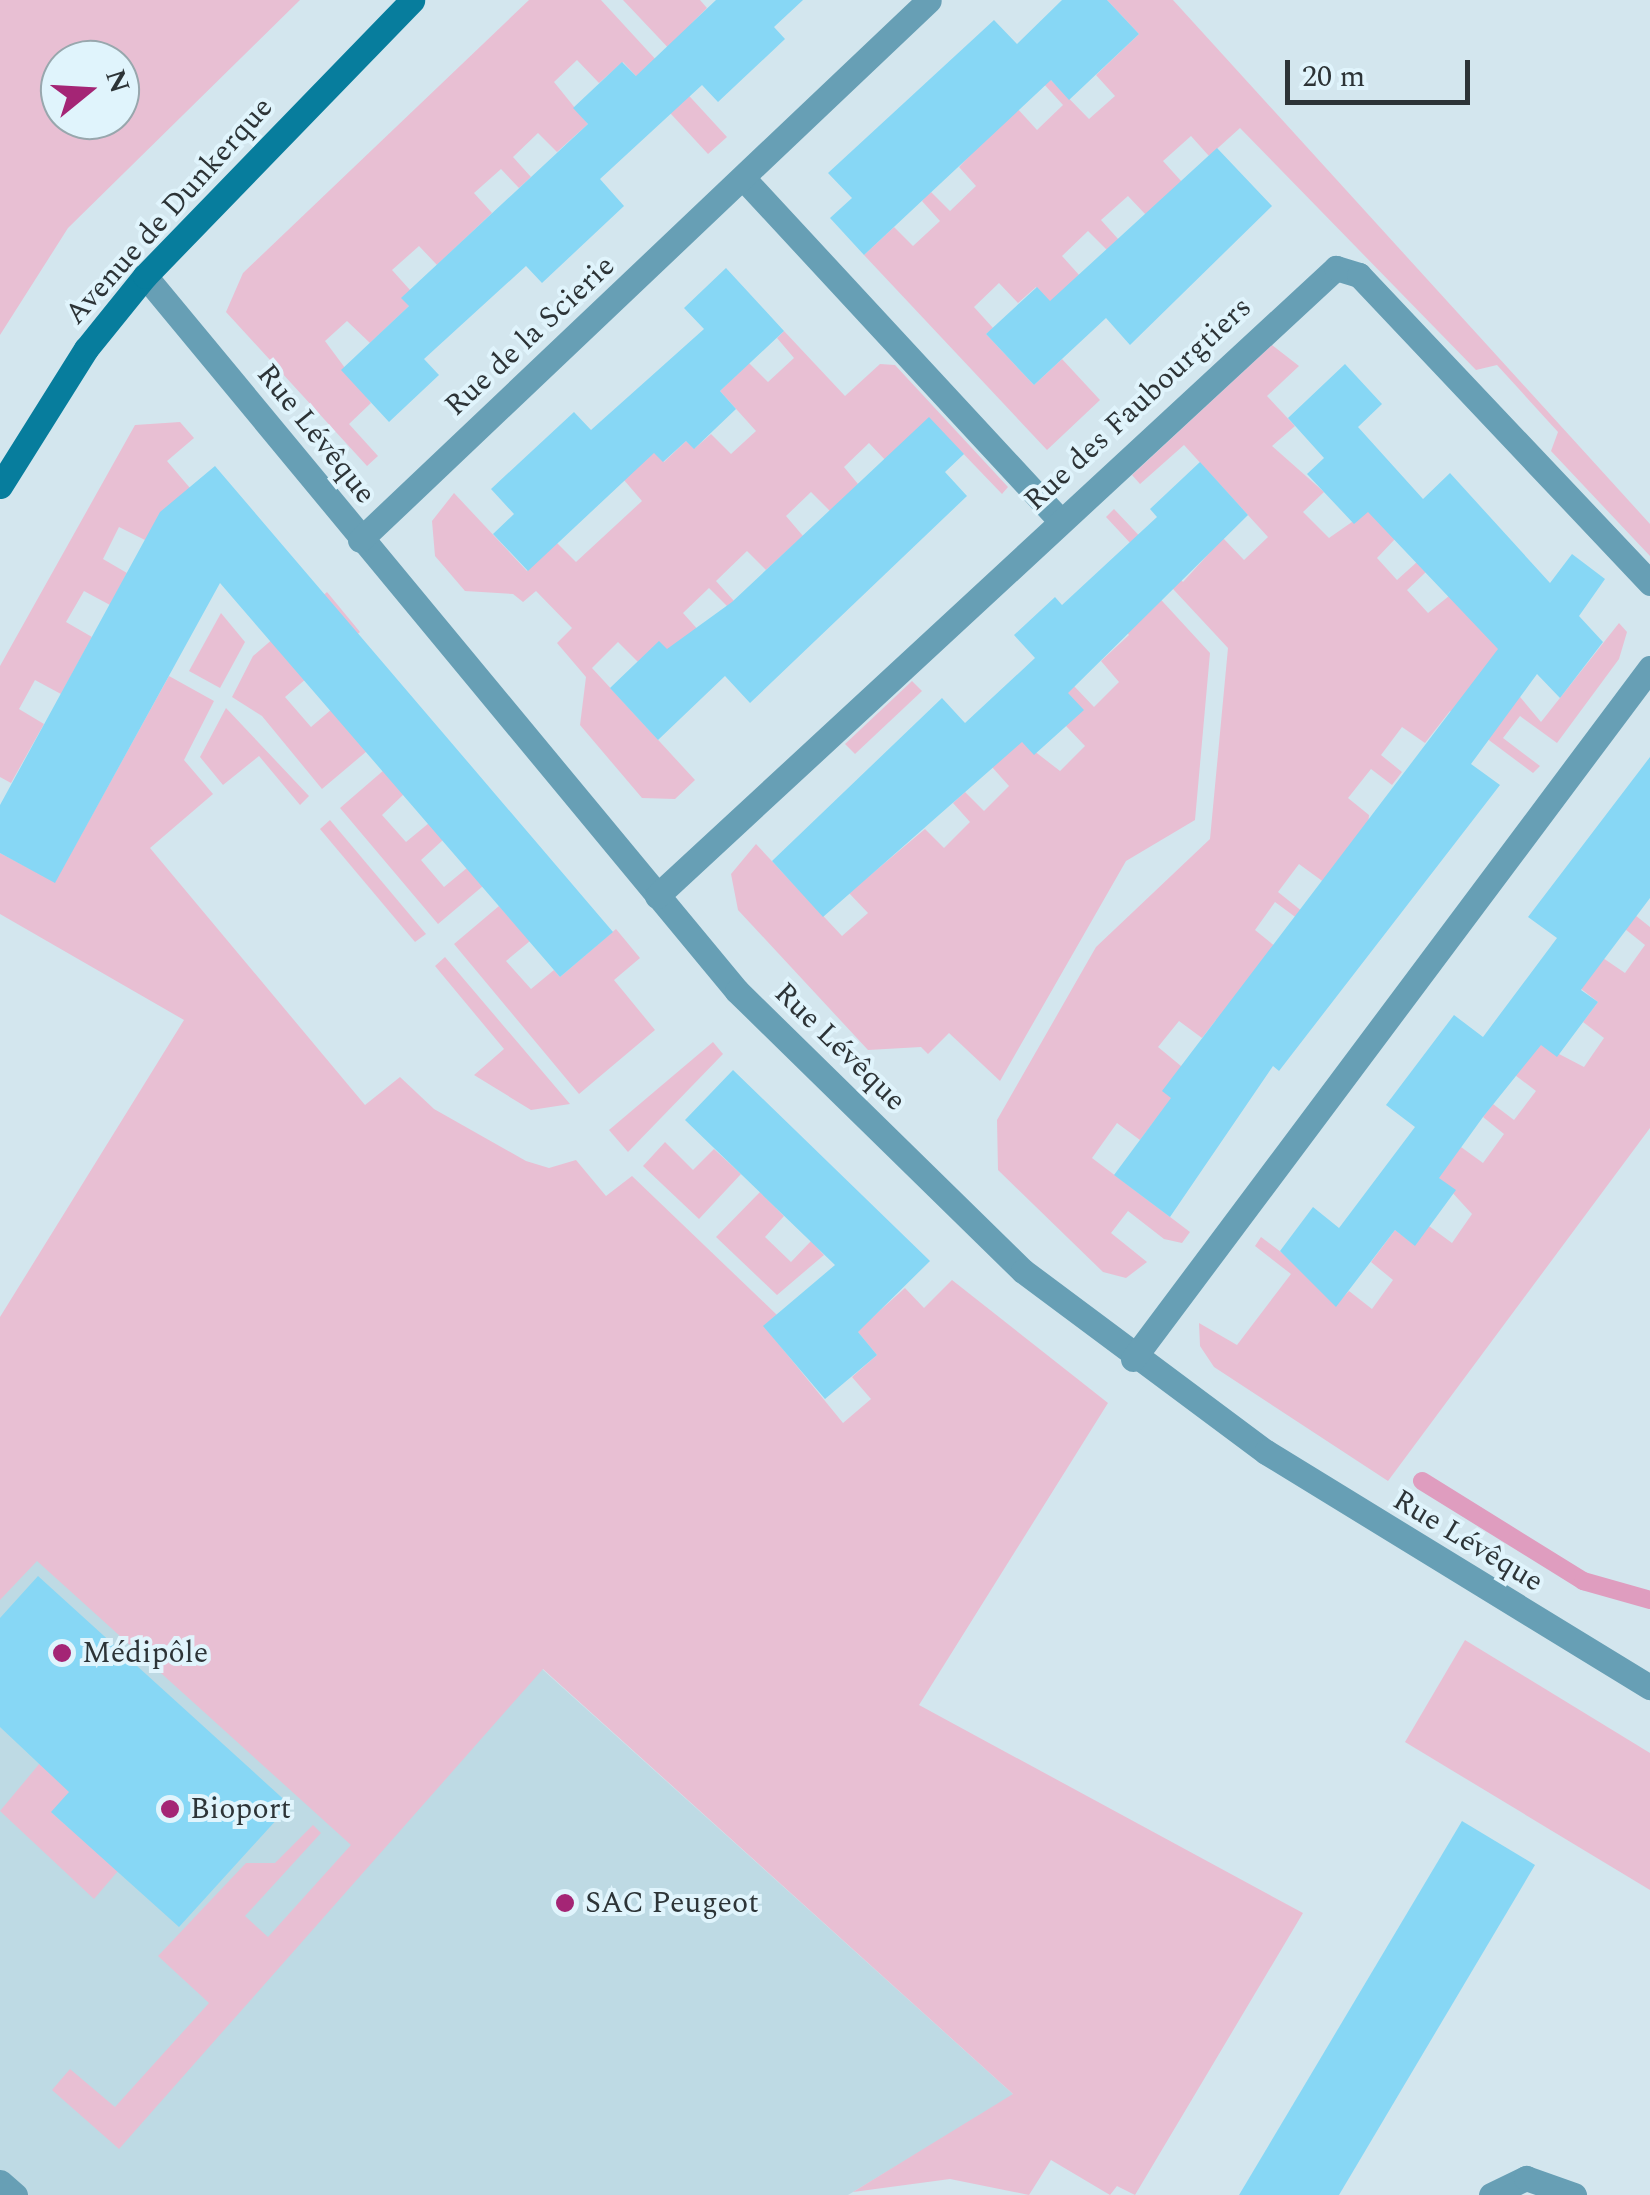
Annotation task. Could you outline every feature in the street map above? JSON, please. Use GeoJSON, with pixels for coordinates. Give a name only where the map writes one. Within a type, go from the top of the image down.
{"type":"FeatureCollection","features":[{"type":"Feature","properties":{"kind":"main road","name":"Avenue de Dunkerque"},"geometry":{"type":"LineString","coordinates":[[0,486],[86,350],[145,276],[412,0]]}},
{"type":"Feature","properties":{"kind":"street","name":"Rue de la Scierie"},"geometry":{"type":"LineString","coordinates":[[360,540],[929,0]]}},
{"type":"Feature","properties":{"kind":"street"},"geometry":{"type":"LineString","coordinates":[[744,179],[1060,520]]}},
{"type":"Feature","properties":{"kind":"street","name":"Rue des Faubourgtiers"},"geometry":{"type":"LineString","coordinates":[[657,896],[1327,274],[1344,266],[1650,583]]}},
{"type":"Feature","properties":{"kind":"street","name":"Rue Lévêque"},"geometry":{"type":"LineString","coordinates":[[145,276],[737,991],[1023,1271],[1133,1359],[1400,1540],[1650,1687]]}},
{"type":"Feature","properties":{"kind":"street"},"geometry":{"type":"LineString","coordinates":[[1133,1359],[1650,668]]}},
{"type":"Feature","properties":{"kind":"street"},"geometry":{"type":"LineString","coordinates":[[1491,2195],[1526,2178],[1574,2195]]}},
{"type":"Feature","properties":{"kind":"street"},"geometry":{"type":"LineString","coordinates":[[0,2182],[15,2195]]}},
{"type":"Feature","properties":{"kind":"shaded area"},"geometry":{"type":"Polygon","coordinates":[[[0,0],[300,0],[68,228],[0,335],[0,0]]]}},
{"type":"Feature","properties":{"kind":"shaded area"},"geometry":{"type":"Polygon","coordinates":[[[529,0],[601,0],[727,137],[708,154],[623,62],[599,83],[577,60],[554,82],[588,124],[557,152],[538,133],[513,157],[531,177],[519,188],[501,169],[474,193],[492,213],[437,265],[419,246],[392,270],[410,290],[409,306],[370,343],[347,321],[325,341],[371,403],[349,424],[378,456],[367,466],[226,312],[243,273],[529,0]]]}},
{"type":"Feature","properties":{"kind":"shaded area"},"geometry":{"type":"Polygon","coordinates":[[[623,0],[700,0],[707,8],[692,23],[700,32],[675,55],[623,0]]]}},
{"type":"Feature","properties":{"kind":"shaded area"},"geometry":{"type":"Polygon","coordinates":[[[1107,0],[1173,0],[1650,524],[1650,556],[1551,451],[1558,432],[1497,365],[1476,370],[1240,128],[1209,156],[1191,136],[1163,161],[1182,182],[1146,215],[1128,196],[1101,220],[1119,240],[1108,251],[1088,231],[1062,256],[1080,276],[1051,303],[1036,287],[1018,303],[999,283],[974,307],[993,328],[986,334],[1034,385],[1062,359],[1100,400],[1047,450],[864,255],[894,227],[913,246],[940,221],[922,201],[931,192],[950,211],[976,186],[959,167],[1016,107],[1037,130],[1063,105],[1042,82],[1048,77],[1089,119],[1115,96],[1096,75],[1139,34],[1107,0]]]}},
{"type":"Feature","properties":{"kind":"shaded area"},"geometry":{"type":"Polygon","coordinates":[[[784,331],[845,396],[880,364],[895,365],[1008,487],[1002,494],[929,418],[888,463],[869,443],[844,467],[858,484],[830,511],[811,492],[786,516],[803,536],[766,570],[747,551],[716,581],[734,601],[728,607],[709,588],[683,613],[700,632],[674,657],[638,662],[618,642],[592,668],[695,780],[675,799],[642,798],[580,725],[586,677],[557,643],[572,628],[536,591],[523,602],[513,594],[465,591],[435,556],[432,521],[454,493],[527,571],[557,543],[576,562],[642,501],[624,480],[654,452],[664,462],[686,441],[695,448],[711,434],[731,454],[756,431],[720,391],[749,363],[768,382],[794,358],[777,338],[784,331]]]}},
{"type":"Feature","properties":{"kind":"shaded area"},"geometry":{"type":"Polygon","coordinates":[[[1272,345],[1299,366],[1267,396],[1295,426],[1272,446],[1324,492],[1303,512],[1329,538],[1372,508],[1395,539],[1377,558],[1397,580],[1417,562],[1426,572],[1407,590],[1428,613],[1449,596],[1522,602],[1505,679],[1541,722],[1619,623],[1627,632],[1619,659],[1557,743],[1520,716],[1503,738],[1540,766],[1533,773],[1450,711],[1425,743],[1402,727],[1381,755],[1402,772],[1392,785],[1371,769],[1348,798],[1369,815],[1368,827],[1325,883],[1299,864],[1278,892],[1303,912],[1298,919],[1275,902],[1255,930],[1276,947],[1224,1025],[1216,1020],[1202,1038],[1179,1021],[1158,1047],[1181,1066],[1199,1119],[1155,1120],[1140,1140],[1117,1123],[1092,1158],[1190,1232],[1182,1243],[1164,1239],[1128,1211],[1111,1233],[1147,1262],[1126,1278],[1103,1272],[998,1170],[997,1120],[1096,947],[1210,839],[1228,648],[1106,517],[1114,509],[1183,582],[1223,538],[1244,560],[1268,537],[1184,445],[1140,484],[1132,475],[1272,345]]]}},
{"type":"Feature","properties":{"kind":"shaded area"},"geometry":{"type":"Polygon","coordinates":[[[180,422],[194,438],[167,461],[190,488],[145,540],[119,527],[103,559],[127,573],[110,605],[84,591],[66,622],[92,637],[61,694],[35,680],[19,709],[44,724],[11,783],[0,777],[0,666],[135,425],[180,422]]]}},
{"type":"Feature","properties":{"kind":"shaded area"},"geometry":{"type":"Polygon","coordinates":[[[1118,553],[1210,653],[1195,820],[1126,861],[1000,1081],[949,1033],[928,1054],[921,1047],[868,1050],[738,910],[731,874],[756,844],[842,936],[868,913],[849,893],[925,829],[944,848],[970,822],[953,803],[965,792],[984,811],[1009,786],[992,767],[1020,740],[1060,771],[1085,746],[1066,726],[1067,692],[1074,686],[1094,707],[1119,682],[1101,661],[1129,635],[1110,613],[1140,585],[1118,553]]]}},
{"type":"Feature","properties":{"kind":"shaded area"},"geometry":{"type":"Polygon","coordinates":[[[327,592],[360,632],[285,697],[311,727],[332,709],[367,751],[322,789],[262,716],[232,697],[253,656],[327,592]]]}},
{"type":"Feature","properties":{"kind":"shaded area"},"geometry":{"type":"Polygon","coordinates":[[[221,613],[245,642],[220,688],[189,671],[221,613]]]}},
{"type":"Feature","properties":{"kind":"shaded area"},"geometry":{"type":"Polygon","coordinates":[[[169,676],[214,701],[184,760],[213,794],[150,848],[365,1105],[400,1077],[434,1109],[526,1161],[549,1168],[576,1160],[606,1196],[632,1176],[777,1315],[764,1326],[843,1423],[871,1399],[852,1377],[877,1355],[857,1331],[905,1288],[924,1308],[952,1280],[1108,1403],[919,1705],[1303,1913],[1135,2195],[1117,2186],[1110,2195],[1051,2160],[1029,2195],[950,2179],[853,2192],[1013,2094],[543,1669],[119,2149],[52,2090],[70,2069],[115,2107],[209,2003],[158,1956],[246,1863],[275,1863],[313,1825],[321,1833],[245,1916],[268,1937],[351,1845],[37,1561],[0,1600],[0,1317],[184,1020],[0,914],[0,853],[55,882],[169,676]]]}},
{"type":"Feature","properties":{"kind":"shaded area"},"geometry":{"type":"Polygon","coordinates":[[[912,681],[922,691],[855,754],[845,744],[912,681]]]}},
{"type":"Feature","properties":{"kind":"shaded area"},"geometry":{"type":"Polygon","coordinates":[[[226,708],[309,796],[300,805],[259,756],[223,785],[200,757],[226,708]]]}},
{"type":"Feature","properties":{"kind":"shaded area"},"geometry":{"type":"Polygon","coordinates":[[[384,770],[404,794],[382,815],[406,842],[429,823],[443,840],[421,860],[444,887],[467,868],[483,886],[438,924],[340,808],[384,770]]]}},
{"type":"Feature","properties":{"kind":"shaded area"},"geometry":{"type":"Polygon","coordinates":[[[330,820],[426,934],[415,942],[320,829],[330,820]]]}},
{"type":"Feature","properties":{"kind":"shaded area"},"geometry":{"type":"Polygon","coordinates":[[[499,906],[530,941],[506,961],[531,989],[554,970],[560,977],[616,929],[640,958],[614,980],[655,1030],[579,1094],[454,944],[499,906]]]}},
{"type":"Feature","properties":{"kind":"shaded area"},"geometry":{"type":"Polygon","coordinates":[[[1635,915],[1650,927],[1650,1128],[1388,1481],[1214,1367],[1200,1346],[1199,1323],[1237,1345],[1291,1274],[1255,1246],[1261,1237],[1342,1298],[1349,1291],[1372,1309],[1393,1280],[1371,1262],[1395,1230],[1415,1245],[1429,1226],[1452,1243],[1472,1214],[1438,1177],[1461,1147],[1483,1163],[1504,1134],[1483,1117],[1493,1104],[1514,1120],[1536,1091],[1515,1075],[1538,1043],[1584,1067],[1604,1038],[1583,1022],[1598,1002],[1580,988],[1603,958],[1625,973],[1645,945],[1625,929],[1635,915]]]}},
{"type":"Feature","properties":{"kind":"shaded area"},"geometry":{"type":"Polygon","coordinates":[[[445,957],[570,1104],[531,1110],[474,1075],[504,1049],[435,966],[445,957]]]}},
{"type":"Feature","properties":{"kind":"shaded area"},"geometry":{"type":"Polygon","coordinates":[[[713,1042],[723,1054],[628,1152],[609,1130],[713,1042]]]}},
{"type":"Feature","properties":{"kind":"shaded area"},"geometry":{"type":"Polygon","coordinates":[[[665,1142],[693,1170],[714,1149],[741,1174],[699,1219],[643,1166],[665,1142]]]}},
{"type":"Feature","properties":{"kind":"shaded area"},"geometry":{"type":"Polygon","coordinates":[[[760,1192],[784,1216],[765,1237],[791,1262],[811,1241],[824,1255],[777,1295],[716,1237],[760,1192]]]}},
{"type":"Feature","properties":{"kind":"shaded area"},"geometry":{"type":"Polygon","coordinates":[[[0,1460],[542,1669],[1014,2095],[848,2195],[0,2195],[0,1460]]]}},
{"type":"Feature","properties":{"kind":"shaded area"},"geometry":{"type":"Polygon","coordinates":[[[1465,1640],[1650,1753],[1650,1890],[1405,1742],[1465,1640]]]}},
{"type":"Feature","properties":{"kind":"shaded area"},"geometry":{"type":"Polygon","coordinates":[[[40,1763],[71,1790],[52,1813],[118,1871],[94,1899],[0,1811],[40,1763]]]}},
{"type":"Feature","properties":{"kind":"building"},"geometry":{"type":"Polygon","coordinates":[[[716,0],[803,0],[774,27],[785,39],[718,102],[702,85],[600,179],[624,206],[542,283],[526,266],[424,359],[439,375],[389,422],[341,370],[409,306],[401,298],[588,124],[573,108],[622,62],[636,76],[716,0]]]}},
{"type":"Feature","properties":{"kind":"building"},"geometry":{"type":"Polygon","coordinates":[[[1062,0],[1107,0],[1139,34],[1069,100],[1051,80],[864,255],[830,218],[852,198],[828,173],[994,20],[1017,44],[1062,0]]]}},
{"type":"Feature","properties":{"kind":"building"},"geometry":{"type":"Polygon","coordinates":[[[1217,148],[1272,206],[1130,345],[1106,318],[1034,385],[986,334],[1037,287],[1050,301],[1217,148]]]}},
{"type":"Feature","properties":{"kind":"building"},"geometry":{"type":"Polygon","coordinates":[[[726,268],[784,331],[720,391],[736,409],[694,449],[686,441],[663,462],[654,453],[528,571],[493,534],[514,514],[491,489],[574,412],[591,430],[704,329],[684,308],[726,268]]]}},
{"type":"Feature","properties":{"kind":"building"},"geometry":{"type":"Polygon","coordinates":[[[1345,364],[1382,404],[1358,427],[1423,499],[1450,473],[1550,583],[1572,554],[1605,579],[1579,616],[1603,642],[1560,698],[1537,674],[1471,764],[1500,785],[1279,1071],[1273,1066],[1170,1217],[1114,1175],[1171,1098],[1162,1091],[1498,649],[1368,512],[1354,524],[1307,474],[1324,458],[1288,418],[1345,364]]]}},
{"type":"Feature","properties":{"kind":"building"},"geometry":{"type":"Polygon","coordinates":[[[929,417],[964,454],[945,472],[967,496],[750,703],[725,676],[658,740],[610,688],[659,641],[667,649],[732,602],[929,417]]]}},
{"type":"Feature","properties":{"kind":"building"},"geometry":{"type":"Polygon","coordinates":[[[1200,462],[1248,515],[1068,693],[1084,710],[1034,755],[1022,742],[823,917],[772,861],[942,698],[965,723],[1035,658],[1014,635],[1055,597],[1062,605],[1157,517],[1150,509],[1200,462]]]}},
{"type":"Feature","properties":{"kind":"building"},"geometry":{"type":"Polygon","coordinates":[[[215,466],[613,932],[560,977],[220,583],[55,883],[0,853],[0,805],[160,512],[215,466]]]}},
{"type":"Feature","properties":{"kind":"building"},"geometry":{"type":"Polygon","coordinates":[[[1650,757],[1650,898],[1581,990],[1598,1002],[1557,1057],[1541,1045],[1483,1117],[1439,1178],[1456,1190],[1415,1246],[1395,1230],[1336,1307],[1280,1251],[1313,1207],[1339,1228],[1415,1127],[1386,1105],[1454,1015],[1483,1037],[1557,938],[1528,917],[1650,757]]]}},
{"type":"Feature","properties":{"kind":"building"},"geometry":{"type":"Polygon","coordinates":[[[733,1070],[930,1261],[858,1332],[877,1355],[825,1399],[763,1326],[835,1265],[685,1120],[733,1070]]]}},
{"type":"Feature","properties":{"kind":"building"},"geometry":{"type":"Polygon","coordinates":[[[38,1576],[290,1805],[179,1927],[51,1812],[69,1792],[0,1727],[0,1618],[38,1576]]]}},
{"type":"Feature","properties":{"kind":"building"},"geometry":{"type":"Polygon","coordinates":[[[1462,1821],[1535,1865],[1339,2195],[1239,2195],[1462,1821]]]}},
{"type":"Feature","properties":{"kind":"waterway"},"geometry":{"type":"LineString","coordinates":[[1422,1481],[1583,1581],[1650,1600]]}},
{"type":"Feature","properties":{"kind":"place","name":"Médipôle"},"geometry":{"type":"Point","coordinates":[62,1653]}},
{"type":"Feature","properties":{"kind":"place","name":"Bioport"},"geometry":{"type":"Point","coordinates":[170,1809]}},
{"type":"Feature","properties":{"kind":"place","name":"SAC Peugeot"},"geometry":{"type":"Point","coordinates":[565,1903]}}]}
